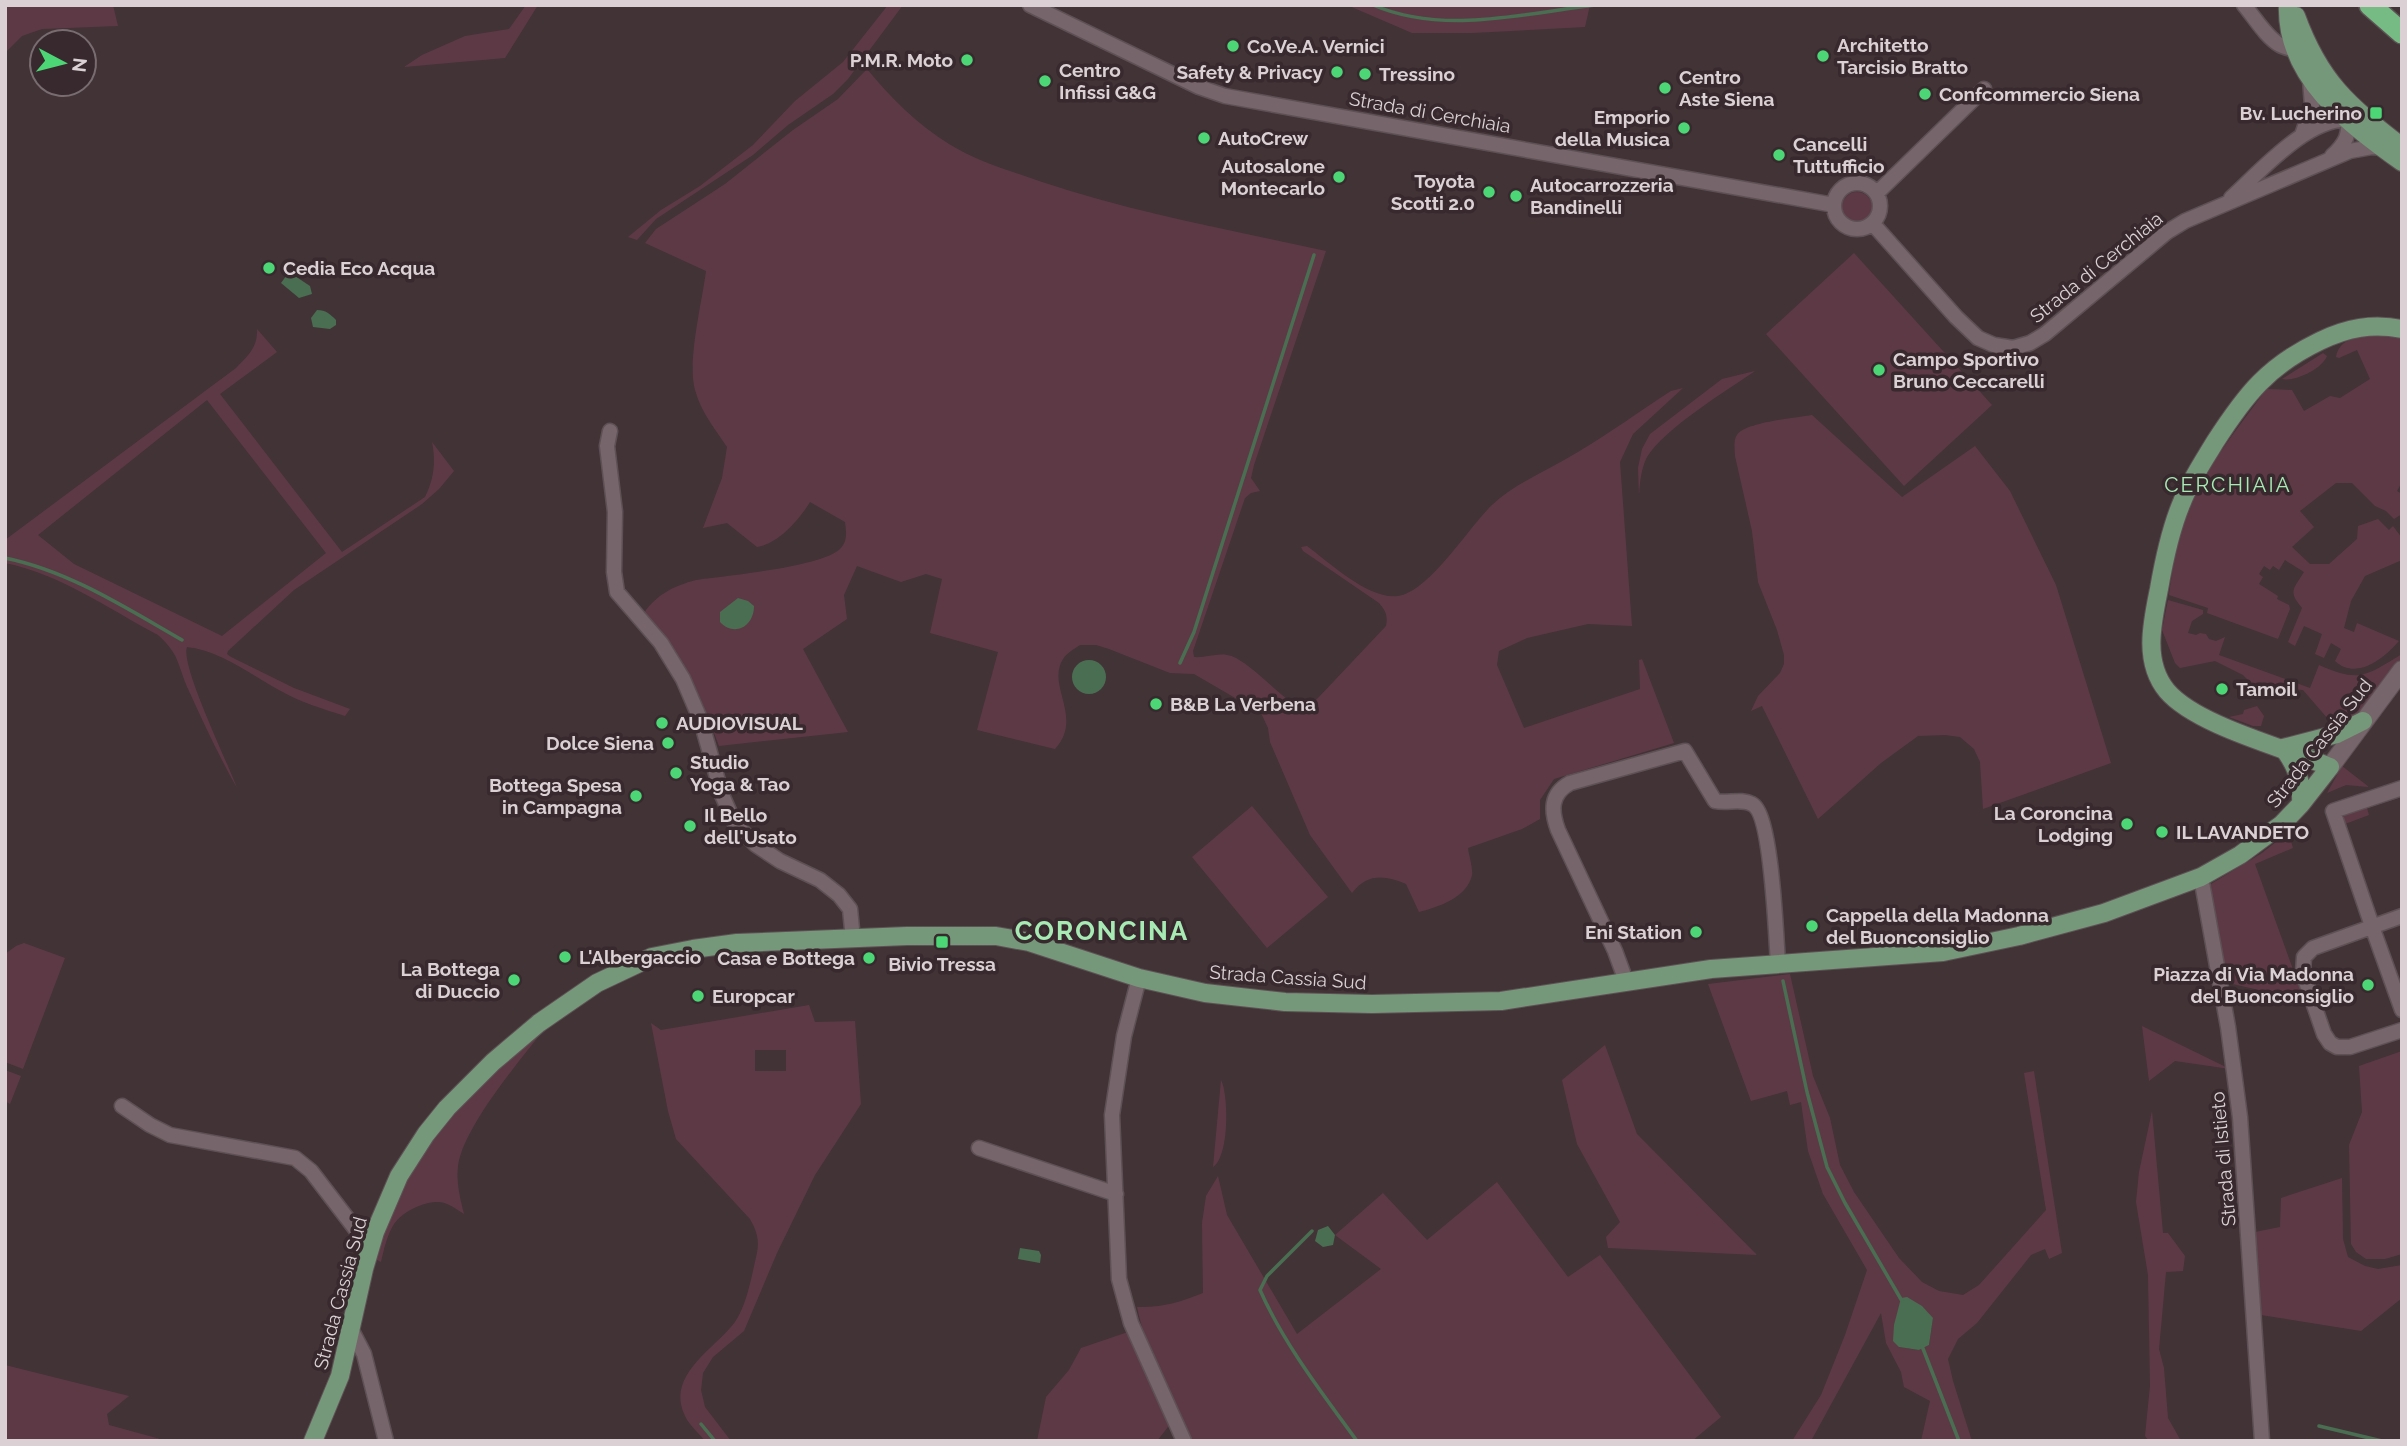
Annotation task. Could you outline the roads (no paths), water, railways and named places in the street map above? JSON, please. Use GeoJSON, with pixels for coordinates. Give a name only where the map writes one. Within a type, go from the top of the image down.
{"type":"FeatureCollection","features":[{"type":"Feature","properties":{"kind":"highway"},"geometry":{"type":"LineString","coordinates":[[2370,5],[2402,33]]}},
{"type":"Feature","properties":{"kind":"main road"},"geometry":{"type":"LineString","coordinates":[[2290,5],[2288,21],[2298,40],[2310,79],[2348,120],[2402,162]]}},
{"type":"Feature","properties":{"kind":"main road"},"geometry":{"type":"LineString","coordinates":[[2298,40],[2347,101],[2402,147]]}},
{"type":"Feature","properties":{"kind":"main road"},"geometry":{"type":"LineString","coordinates":[[2330,766],[2229,728],[2186,707],[2167,690],[2159,677],[2152,653],[2151,633],[2170,537],[2183,499],[2199,467],[2248,395],[2270,371],[2295,354],[2343,331],[2370,326],[2402,329]]}},
{"type":"Feature","properties":{"kind":"main road","name":"Strada Cassia Sud"},"geometry":{"type":"LineString","coordinates":[[313,1441],[337,1383],[370,1248],[389,1197],[426,1133],[493,1062],[540,1023],[588,988],[630,966],[673,952],[737,943],[967,935],[1012,938],[1139,978],[1227,997],[1360,1004],[1501,1001],[1689,971],[1909,955],[1971,947],[2104,913],[2201,877],[2256,844],[2282,824],[2301,804],[2399,675]]}},
{"type":"Feature","properties":{"kind":"main road"},"geometry":{"type":"LineString","coordinates":[[2283,748],[2337,734],[2363,722]]}},
{"type":"Feature","properties":{"kind":"main road"},"geometry":{"type":"LineString","coordinates":[[2283,748],[2298,773],[2302,791],[2301,804]]}},
{"type":"Feature","properties":{"kind":"street"},"geometry":{"type":"LineString","coordinates":[[2244,5],[2276,42],[2284,47],[2298,40]]}},
{"type":"Feature","properties":{"kind":"street","name":"Strada di Cerchiaia"},"geometry":{"type":"LineString","coordinates":[[1033,6],[1199,87],[1225,96],[1834,205]]}},
{"type":"Feature","properties":{"kind":"street"},"geometry":{"type":"LineString","coordinates":[[2313,57],[2316,73],[2348,120],[2361,123],[2402,153]]}},
{"type":"Feature","properties":{"kind":"street"},"geometry":{"type":"LineString","coordinates":[[2302,135],[2312,106],[2310,79]]}},
{"type":"Feature","properties":{"kind":"street"},"geometry":{"type":"LineString","coordinates":[[1877,193],[1984,89]]}},
{"type":"Feature","properties":{"kind":"street","name":"Strada di Cerchiaia"},"geometry":{"type":"LineString","coordinates":[[2225,204],[2302,135],[2333,120],[2348,120],[2348,133],[2344,144],[2326,161]]}},
{"type":"Feature","properties":{"kind":"street","name":"Strada di Cerchiaia"},"geometry":{"type":"LineString","coordinates":[[1873,224],[1969,331],[1990,344],[2013,348],[2030,344],[2045,334],[2166,232],[2185,221],[2354,150],[2383,148]]}},
{"type":"Feature","properties":{"kind":"street"},"geometry":{"type":"LineString","coordinates":[[1851,184],[1865,184],[1877,193],[1880,206],[1873,224],[1863,229],[1846,227],[1837,219],[1834,205],[1839,192],[1851,184]]}},
{"type":"Feature","properties":{"kind":"street"},"geometry":{"type":"LineString","coordinates":[[610,431],[607,446],[615,512],[614,572],[619,596],[654,634],[683,679],[701,721],[722,795],[736,824],[756,845],[780,861],[820,880],[839,895],[850,909],[853,939]]}},
{"type":"Feature","properties":{"kind":"street"},"geometry":{"type":"LineString","coordinates":[[1626,981],[1615,951],[1558,830],[1553,804],[1560,790],[1570,783],[1685,751],[1715,801],[1750,803],[1760,813],[1768,846],[1778,963]]}},
{"type":"Feature","properties":{"kind":"street"},"geometry":{"type":"LineString","coordinates":[[2402,788],[2333,811],[2402,1010]]}},
{"type":"Feature","properties":{"kind":"street","name":"Strada di Istieto"},"geometry":{"type":"LineString","coordinates":[[2201,877],[2228,1027],[2240,1116],[2262,1441]]}},
{"type":"Feature","properties":{"kind":"street"},"geometry":{"type":"LineString","coordinates":[[2402,916],[2313,948],[2305,954],[2302,965],[2316,1012],[2330,1043],[2337,1047],[2350,1047],[2402,1030]]}},
{"type":"Feature","properties":{"kind":"street"},"geometry":{"type":"LineString","coordinates":[[1139,978],[1124,1037],[1112,1115],[1119,1279],[1131,1322],[1184,1441]]}},
{"type":"Feature","properties":{"kind":"street"},"geometry":{"type":"LineString","coordinates":[[122,1106],[170,1135],[295,1158],[311,1171],[370,1248]]}},
{"type":"Feature","properties":{"kind":"street"},"geometry":{"type":"LineString","coordinates":[[979,1148],[1116,1194]]}},
{"type":"Feature","properties":{"kind":"street"},"geometry":{"type":"LineString","coordinates":[[351,1329],[364,1354],[386,1441]]}},
{"type":"Feature","properties":{"kind":"waterway"},"geometry":{"type":"LineString","coordinates":[[1373,5],[1400,14],[1455,21],[1511,17],[1595,5]]}},
{"type":"Feature","properties":{"kind":"waterway"},"geometry":{"type":"LineString","coordinates":[[1180,663],[1194,632],[1314,255]]}},
{"type":"Feature","properties":{"kind":"waterway"},"geometry":{"type":"LineString","coordinates":[[5,558],[74,581],[182,640]]}},
{"type":"Feature","properties":{"kind":"waterway"},"geometry":{"type":"LineString","coordinates":[[1783,981],[1807,1092],[1827,1167],[1902,1301]]}},
{"type":"Feature","properties":{"kind":"waterway"},"geometry":{"type":"LineString","coordinates":[[1312,1231],[1267,1276],[1260,1290],[1292,1349],[1357,1441]]}},
{"type":"Feature","properties":{"kind":"waterway"},"geometry":{"type":"LineString","coordinates":[[1922,1346],[1959,1441]]}},
{"type":"Feature","properties":{"kind":"waterway"},"geometry":{"type":"LineString","coordinates":[[701,1424],[715,1441]]}},
{"type":"Feature","properties":{"kind":"waterway"},"geometry":{"type":"LineString","coordinates":[[2319,1426],[2382,1441]]}},
{"type":"Feature","properties":{"kind":"place","name":"Co.Ve.A. Vernici"},"geometry":{"type":"Point","coordinates":[1233,46]}},
{"type":"Feature","properties":{"kind":"place","name":"Architetto Tarcisio Bratto"},"geometry":{"type":"Point","coordinates":[1823,56]}},
{"type":"Feature","properties":{"kind":"place","name":"P.M.R. Moto"},"geometry":{"type":"Point","coordinates":[967,60]}},
{"type":"Feature","properties":{"kind":"place","name":"Safety & Privacy"},"geometry":{"type":"Point","coordinates":[1337,72]}},
{"type":"Feature","properties":{"kind":"place","name":"Tressino"},"geometry":{"type":"Point","coordinates":[1365,74]}},
{"type":"Feature","properties":{"kind":"place","name":"Centro Infissi G&G"},"geometry":{"type":"Point","coordinates":[1045,81]}},
{"type":"Feature","properties":{"kind":"place","name":"Centro Aste Siena"},"geometry":{"type":"Point","coordinates":[1665,88]}},
{"type":"Feature","properties":{"kind":"place","name":"Confcommercio Siena"},"geometry":{"type":"Point","coordinates":[1925,94]}},
{"type":"Feature","properties":{"kind":"place","name":"Bv. Lucherino"},"geometry":{"type":"Point","coordinates":[2376,113]}},
{"type":"Feature","properties":{"kind":"place","name":"Emporio della Musica"},"geometry":{"type":"Point","coordinates":[1684,128]}},
{"type":"Feature","properties":{"kind":"place","name":"AutoCrew"},"geometry":{"type":"Point","coordinates":[1204,138]}},
{"type":"Feature","properties":{"kind":"place","name":"Cancelli Tuttufficio"},"geometry":{"type":"Point","coordinates":[1779,155]}},
{"type":"Feature","properties":{"kind":"place","name":"Autosalone Montecarlo"},"geometry":{"type":"Point","coordinates":[1339,177]}},
{"type":"Feature","properties":{"kind":"place","name":"Toyota Scotti 2.0"},"geometry":{"type":"Point","coordinates":[1489,192]}},
{"type":"Feature","properties":{"kind":"place","name":"Autocarrozzeria Bandinelli"},"geometry":{"type":"Point","coordinates":[1516,196]}},
{"type":"Feature","properties":{"kind":"place","name":"Cedia Eco Acqua"},"geometry":{"type":"Point","coordinates":[269,268]}},
{"type":"Feature","properties":{"kind":"place","name":"Campo Sportivo Bruno Ceccarelli"},"geometry":{"type":"Point","coordinates":[1879,370]}},
{"type":"Feature","properties":{"kind":"place","name":"Tamoil"},"geometry":{"type":"Point","coordinates":[2222,689]}},
{"type":"Feature","properties":{"kind":"place","name":"B&B La Verbena"},"geometry":{"type":"Point","coordinates":[1156,704]}},
{"type":"Feature","properties":{"kind":"place","name":"AUDIOVISUAL"},"geometry":{"type":"Point","coordinates":[662,723]}},
{"type":"Feature","properties":{"kind":"place","name":"Dolce Siena"},"geometry":{"type":"Point","coordinates":[668,743]}},
{"type":"Feature","properties":{"kind":"place","name":"Studio Yoga & Tao"},"geometry":{"type":"Point","coordinates":[676,773]}},
{"type":"Feature","properties":{"kind":"place","name":"Bottega Spesa in Campagna"},"geometry":{"type":"Point","coordinates":[636,796]}},
{"type":"Feature","properties":{"kind":"place","name":"La Coroncina Lodging"},"geometry":{"type":"Point","coordinates":[2127,824]}},
{"type":"Feature","properties":{"kind":"place","name":"Il Bello dell'Usato"},"geometry":{"type":"Point","coordinates":[690,826]}},
{"type":"Feature","properties":{"kind":"place","name":"IL LAVANDETO"},"geometry":{"type":"Point","coordinates":[2162,832]}},
{"type":"Feature","properties":{"kind":"place","name":"Cappella della Madonna del Buonconsiglio"},"geometry":{"type":"Point","coordinates":[1812,926]}},
{"type":"Feature","properties":{"kind":"place","name":"Eni Station"},"geometry":{"type":"Point","coordinates":[1696,932]}},
{"type":"Feature","properties":{"kind":"place","name":"Bivio Tressa"},"geometry":{"type":"Point","coordinates":[942,942]}},
{"type":"Feature","properties":{"kind":"place","name":"L'Albergaccio"},"geometry":{"type":"Point","coordinates":[565,957]}},
{"type":"Feature","properties":{"kind":"place","name":"Casa e Bottega"},"geometry":{"type":"Point","coordinates":[869,958]}},
{"type":"Feature","properties":{"kind":"place","name":"La Bottega di Duccio"},"geometry":{"type":"Point","coordinates":[514,980]}},
{"type":"Feature","properties":{"kind":"place","name":"Piazza di Via Madonna del Buonconsiglio"},"geometry":{"type":"Point","coordinates":[2368,985]}},
{"type":"Feature","properties":{"kind":"place","name":"Europcar"},"geometry":{"type":"Point","coordinates":[698,996]}},
{"type":"Feature","properties":{"kind":"district","name":"CERCHIAIA"},"geometry":{"type":"Point","coordinates":[2228,484]}},
{"type":"Feature","properties":{"kind":"district","name":"CORONCINA"},"geometry":{"type":"Point","coordinates":[1102,931]}}]}
